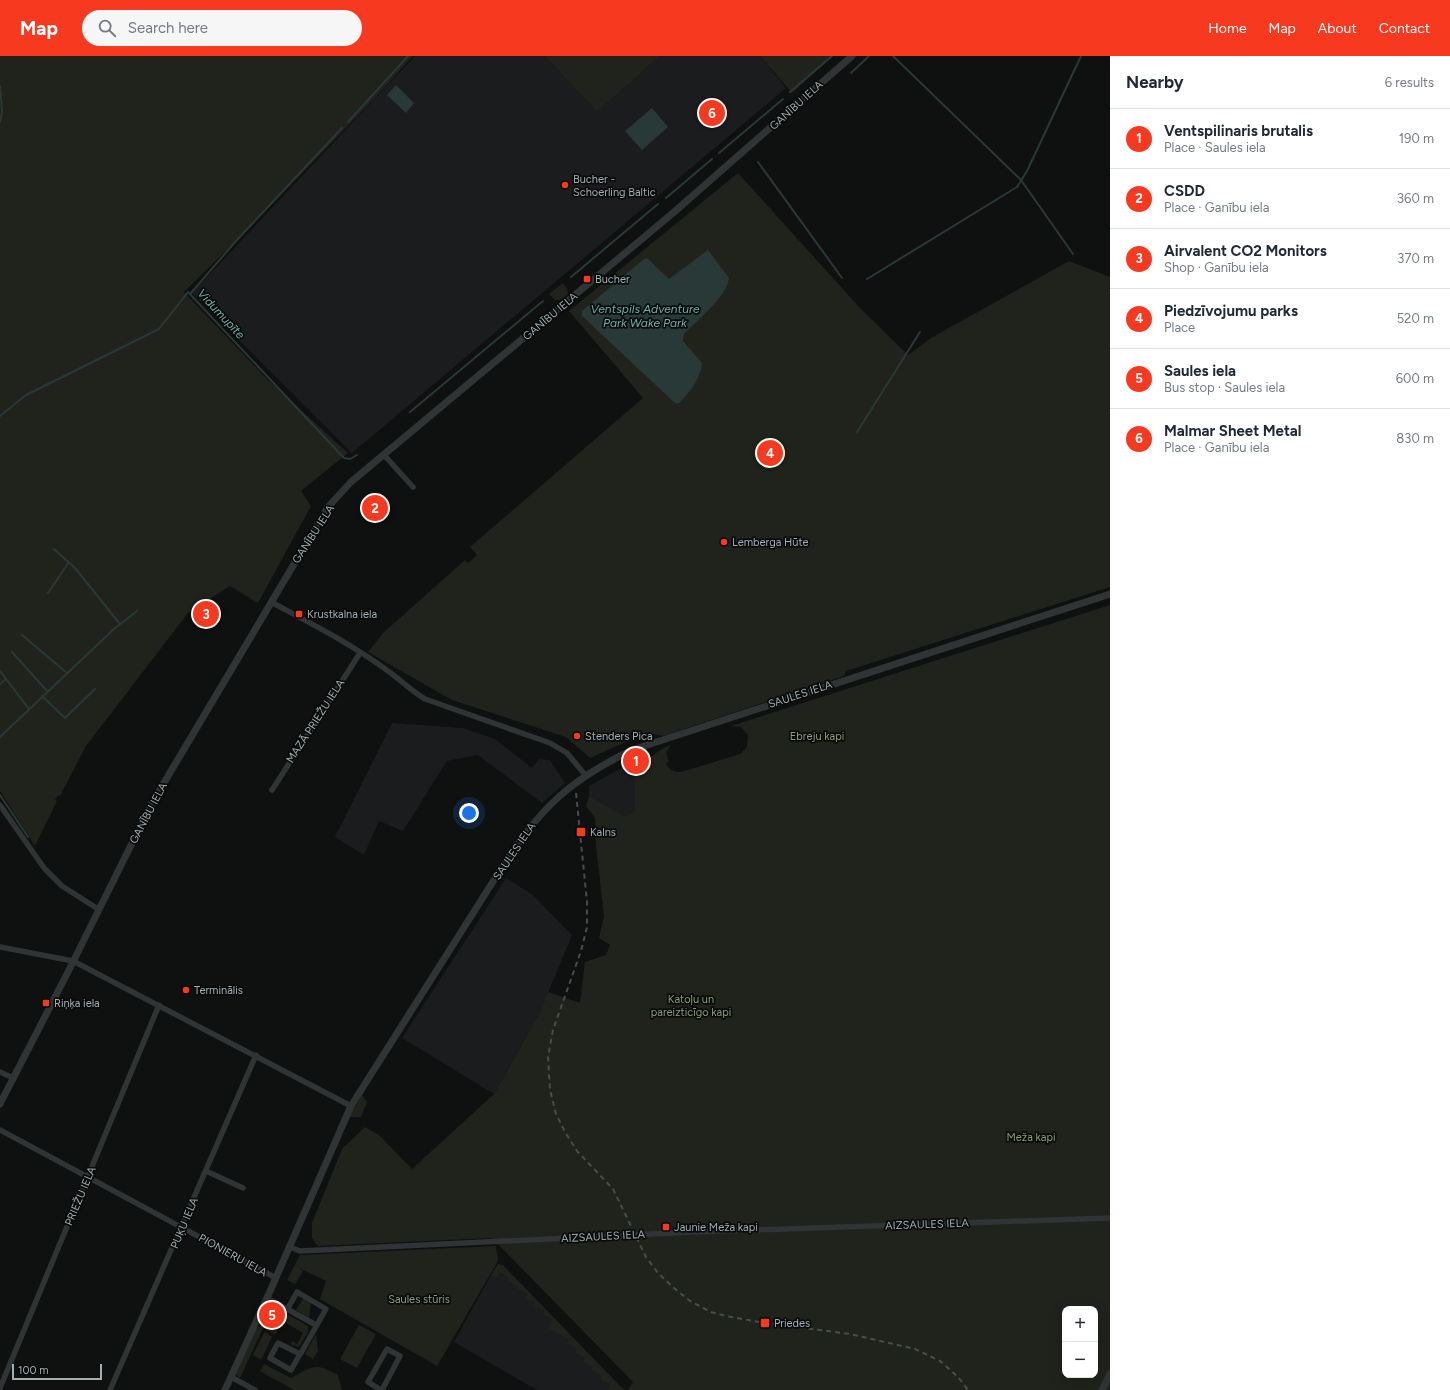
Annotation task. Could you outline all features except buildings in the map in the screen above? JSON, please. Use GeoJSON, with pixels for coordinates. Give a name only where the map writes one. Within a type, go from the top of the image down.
{"type":"FeatureCollection","features":[{"type":"Feature","properties":{"kind":"street","name":"GANĪBU IELA"},"geometry":{"type":"LineString","coordinates":[[0,1104],[152,802],[328,508],[351,482],[685,202],[852,56]]}},
{"type":"Feature","properties":{"kind":"street"},"geometry":{"type":"LineString","coordinates":[[384,454],[413,486]]}},
{"type":"Feature","properties":{"kind":"street","name":"SAULES IELA"},"geometry":{"type":"LineString","coordinates":[[225,1390],[290,1247],[350,1106],[527,830],[556,798],[586,776],[615,758],[638,748],[1110,594]]}},
{"type":"Feature","properties":{"kind":"street"},"geometry":{"type":"LineString","coordinates":[[271,602],[360,652],[388,671],[410,690],[425,699],[550,743],[567,753],[586,776]]}},
{"type":"Feature","properties":{"kind":"street","name":"MAZĀ PRIEŽU IELA"},"geometry":{"type":"LineString","coordinates":[[272,790],[360,652]]}},
{"type":"Feature","properties":{"kind":"street"},"geometry":{"type":"LineString","coordinates":[[0,805],[44,868],[62,886],[98,909]]}},
{"type":"Feature","properties":{"kind":"street"},"geometry":{"type":"LineString","coordinates":[[0,947],[73,961],[256,1055],[350,1106]]}},
{"type":"Feature","properties":{"kind":"street","name":"PRIEŽU IELA"},"geometry":{"type":"LineString","coordinates":[[0,1388],[159,1005]]}},
{"type":"Feature","properties":{"kind":"street","name":"PUĶU IELA"},"geometry":{"type":"LineString","coordinates":[[110,1390],[256,1055]]}},
{"type":"Feature","properties":{"kind":"street"},"geometry":{"type":"LineString","coordinates":[[0,1072],[13,1078]]}},
{"type":"Feature","properties":{"kind":"street","name":"PIONIERU IELA"},"geometry":{"type":"LineString","coordinates":[[0,1130],[276,1278]]}},
{"type":"Feature","properties":{"kind":"street"},"geometry":{"type":"LineString","coordinates":[[206,1171],[243,1188]]}},
{"type":"Feature","properties":{"kind":"street","name":"AIZSAULES IELA"},"geometry":{"type":"LineString","coordinates":[[290,1247],[300,1251],[692,1232],[1110,1218]]}},
{"type":"Feature","properties":{"kind":"street"},"geometry":{"type":"LineString","coordinates":[[288,1308],[297,1292],[326,1308],[291,1370],[270,1358],[278,1343],[300,1354]]}},
{"type":"Feature","properties":{"kind":"street"},"geometry":{"type":"LineString","coordinates":[[267,1298],[288,1308],[316,1325]]}},
{"type":"Feature","properties":{"kind":"street"},"geometry":{"type":"LineString","coordinates":[[387,1349],[400,1356],[381,1390],[368,1382],[387,1349]]}},
{"type":"Feature","properties":{"kind":"street"},"geometry":{"type":"LineString","coordinates":[[231,1377],[254,1390]]}},
{"type":"Feature","properties":{"kind":"street"},"geometry":{"type":"LineString","coordinates":[[1102,1390],[1109,1378]]}},
{"type":"Feature","properties":{"kind":"shaded area"},"geometry":{"type":"Polygon","coordinates":[[[415,56],[545,56],[597,112],[660,56],[760,56],[786,88],[352,453],[192,293],[415,56]]]}},
{"type":"Feature","properties":{"kind":"shaded area"},"geometry":{"type":"Polygon","coordinates":[[[392,723],[463,728],[495,739],[532,768],[539,759],[550,760],[565,783],[542,803],[478,755],[447,761],[403,831],[379,821],[364,855],[335,837],[392,723]]]}},
{"type":"Feature","properties":{"kind":"shaded area"},"geometry":{"type":"Polygon","coordinates":[[[625,766],[635,772],[635,811],[624,817],[589,796],[589,786],[625,766]]]}},
{"type":"Feature","properties":{"kind":"shaded area"},"geometry":{"type":"Polygon","coordinates":[[[506,878],[533,895],[572,935],[541,1010],[494,1094],[402,1038],[506,878]]]}},
{"type":"Feature","properties":{"kind":"shaded area"},"geometry":{"type":"Polygon","coordinates":[[[499,1273],[510,1278],[518,1287],[517,1289],[527,1294],[544,1312],[542,1314],[552,1320],[601,1376],[600,1379],[610,1385],[608,1390],[537,1390],[454,1342],[491,1275],[496,1278],[499,1273]]]}},
{"type":"Feature","properties":{"kind":"green space"},"geometry":{"type":"Polygon","coordinates":[[[0,56],[413,56],[375,98],[250,227],[184,292],[267,379],[348,453],[301,491],[311,506],[258,603],[230,586],[188,613],[86,746],[60,796],[58,795],[55,800],[57,801],[35,846],[0,791],[0,56]]]}},
{"type":"Feature","properties":{"kind":"green space"},"geometry":{"type":"Polygon","coordinates":[[[545,56],[660,56],[597,112],[545,56]]]}},
{"type":"Feature","properties":{"kind":"green space"},"geometry":{"type":"Polygon","coordinates":[[[760,56],[833,56],[792,93],[760,56]]]}},
{"type":"Feature","properties":{"kind":"green space"},"geometry":{"type":"Polygon","coordinates":[[[738,173],[860,308],[908,355],[931,338],[1069,261],[1110,277],[1110,587],[846,671],[844,676],[663,736],[646,733],[590,758],[566,737],[452,700],[368,652],[383,633],[465,560],[468,563],[477,555],[470,547],[643,398],[569,311],[738,173]]]}},
{"type":"Feature","properties":{"kind":"green space"},"geometry":{"type":"Polygon","coordinates":[[[563,283],[568,294],[561,300],[555,300],[549,294],[563,283]]]}},
{"type":"Feature","properties":{"kind":"green space"},"geometry":{"type":"Polygon","coordinates":[[[1110,605],[1110,1390],[628,1390],[633,1382],[492,1238],[318,1246],[312,1238],[312,1223],[342,1149],[365,1127],[379,1135],[412,1169],[494,1094],[541,1010],[548,992],[580,1003],[585,962],[606,955],[610,945],[599,938],[604,916],[596,846],[595,818],[586,806],[589,796],[624,816],[635,811],[635,772],[656,753],[671,745],[666,752],[669,762],[666,763],[668,767],[676,772],[681,772],[740,754],[747,747],[748,735],[741,727],[731,726],[1110,605]]]}},
{"type":"Feature","properties":{"kind":"green space"},"geometry":{"type":"Polygon","coordinates":[[[362,1095],[367,1102],[361,1117],[349,1117],[362,1095]]]}},
{"type":"Feature","properties":{"kind":"green space","name":"Saules stūris"},"geometry":{"type":"Polygon","coordinates":[[[496,1246],[498,1261],[437,1366],[320,1299],[326,1281],[299,1268],[303,1271],[295,1284],[287,1280],[300,1255],[496,1246]]]}},
{"type":"Feature","properties":{"kind":"green space"},"geometry":{"type":"Polygon","coordinates":[[[498,1264],[503,1265],[624,1390],[607,1390],[610,1385],[600,1379],[601,1376],[591,1370],[593,1367],[583,1361],[585,1358],[575,1352],[577,1349],[567,1343],[569,1340],[548,1328],[552,1320],[542,1314],[544,1311],[534,1306],[535,1303],[525,1298],[527,1294],[517,1289],[518,1287],[508,1281],[509,1278],[500,1273],[496,1278],[491,1275],[498,1264]]]}},
{"type":"Feature","properties":{"kind":"green space"},"geometry":{"type":"Polygon","coordinates":[[[304,1297],[311,1302],[309,1318],[296,1310],[304,1297]]]}},
{"type":"Feature","properties":{"kind":"green space"},"geometry":{"type":"Polygon","coordinates":[[[276,1308],[308,1326],[308,1332],[299,1347],[290,1344],[292,1341],[297,1344],[303,1333],[283,1321],[275,1335],[266,1329],[276,1308]]]}},
{"type":"Feature","properties":{"kind":"green space"},"geometry":{"type":"Polygon","coordinates":[[[262,1323],[265,1324],[240,1378],[236,1374],[256,1330],[262,1323]]]}},
{"type":"Feature","properties":{"kind":"green space"},"geometry":{"type":"Polygon","coordinates":[[[359,1325],[376,1334],[357,1368],[340,1359],[359,1325]]]}},
{"type":"Feature","properties":{"kind":"green space"},"geometry":{"type":"Polygon","coordinates":[[[266,1332],[272,1337],[261,1360],[253,1355],[264,1333],[266,1332]]]}},
{"type":"Feature","properties":{"kind":"green space"},"geometry":{"type":"Polygon","coordinates":[[[316,1334],[318,1351],[313,1359],[305,1354],[316,1334]]]}},
{"type":"Feature","properties":{"kind":"green space"},"geometry":{"type":"Polygon","coordinates":[[[264,1364],[291,1378],[309,1368],[324,1368],[338,1375],[342,1390],[294,1390],[260,1371],[264,1364]]]}},
{"type":"Feature","properties":{"kind":"water"},"geometry":{"type":"Polygon","coordinates":[[[396,85],[414,103],[406,113],[387,95],[396,85]]]}},
{"type":"Feature","properties":{"kind":"water"},"geometry":{"type":"Polygon","coordinates":[[[652,108],[668,127],[642,150],[625,131],[652,108]]]}},
{"type":"Feature","properties":{"kind":"water","name":"Ventspils Adventure Park Wake Park"},"geometry":{"type":"Polygon","coordinates":[[[708,250],[729,278],[723,293],[711,308],[684,334],[683,341],[702,363],[697,380],[678,404],[675,403],[582,316],[582,311],[644,259],[647,258],[669,279],[708,250]]]}},
{"type":"Feature","properties":{"kind":"waterway"},"geometry":{"type":"LineString","coordinates":[[348,122],[408,56]]}},
{"type":"Feature","properties":{"kind":"waterway"},"geometry":{"type":"LineString","coordinates":[[790,92],[832,56]]}},
{"type":"Feature","properties":{"kind":"waterway"},"geometry":{"type":"LineString","coordinates":[[851,73],[869,56]]}},
{"type":"Feature","properties":{"kind":"waterway"},"geometry":{"type":"LineString","coordinates":[[893,56],[1021,180],[1073,254]]}},
{"type":"Feature","properties":{"kind":"waterway"},"geometry":{"type":"LineString","coordinates":[[867,279],[1017,187],[1027,171],[1081,56]]}},
{"type":"Feature","properties":{"kind":"waterway"},"geometry":{"type":"LineString","coordinates":[[0,86],[2,112],[0,122]]}},
{"type":"Feature","properties":{"kind":"waterway"},"geometry":{"type":"LineString","coordinates":[[719,153],[783,99]]}},
{"type":"Feature","properties":{"kind":"waterway"},"geometry":{"type":"LineString","coordinates":[[190,294],[236,241],[342,128]]}},
{"type":"Feature","properties":{"kind":"waterway"},"geometry":{"type":"LineString","coordinates":[[666,198],[712,159]]}},
{"type":"Feature","properties":{"kind":"waterway"},"geometry":{"type":"LineString","coordinates":[[758,162],[842,278]]}},
{"type":"Feature","properties":{"kind":"waterway"},"geometry":{"type":"LineString","coordinates":[[571,277],[658,204]]}},
{"type":"Feature","properties":{"kind":"waterway","name":"Vidumupīte"},"geometry":{"type":"LineString","coordinates":[[0,416],[26,395],[159,329],[188,292],[344,458],[350,459],[357,455]]}},
{"type":"Feature","properties":{"kind":"waterway"},"geometry":{"type":"LineString","coordinates":[[410,412],[543,301]]}},
{"type":"Feature","properties":{"kind":"waterway"},"geometry":{"type":"LineString","coordinates":[[857,432],[920,332]]}},
{"type":"Feature","properties":{"kind":"waterway"},"geometry":{"type":"LineString","coordinates":[[54,549],[75,568],[120,624]]}},
{"type":"Feature","properties":{"kind":"waterway"},"geometry":{"type":"LineString","coordinates":[[48,593],[69,562]]}},
{"type":"Feature","properties":{"kind":"waterway"},"geometry":{"type":"LineString","coordinates":[[0,737],[114,629],[137,611]]}},
{"type":"Feature","properties":{"kind":"waterway"},"geometry":{"type":"LineString","coordinates":[[22,635],[67,673]]}},
{"type":"Feature","properties":{"kind":"waterway"},"geometry":{"type":"LineString","coordinates":[[12,652],[47,691]]}},
{"type":"Feature","properties":{"kind":"waterway"},"geometry":{"type":"LineString","coordinates":[[0,671],[29,709]]}},
{"type":"Feature","properties":{"kind":"waterway"},"geometry":{"type":"LineString","coordinates":[[0,684],[6,679]]}},
{"type":"Feature","properties":{"kind":"waterway"},"geometry":{"type":"LineString","coordinates":[[42,696],[65,718],[95,689]]}},
{"type":"Feature","properties":{"kind":"waterway"},"geometry":{"type":"LineString","coordinates":[[0,795],[28,837]]}},
{"type":"Feature","properties":{"kind":"railway"},"geometry":{"type":"LineString","coordinates":[[576,793],[587,902],[587,927],[581,951],[553,1030],[548,1057],[550,1090],[556,1114],[565,1132],[577,1151],[613,1189],[646,1257],[658,1273],[674,1288],[690,1301],[711,1312],[759,1322],[850,1334],[915,1349],[940,1361],[958,1377],[968,1390]]}},
{"type":"Feature","properties":{"kind":"place","name":"Malmar Sheet Metal"},"geometry":{"type":"Point","coordinates":[712,113]}},
{"type":"Feature","properties":{"kind":"place","name":"Bucher - Schoerling Baltic"},"geometry":{"type":"Point","coordinates":[565,185]}},
{"type":"Feature","properties":{"kind":"place","name":"Bucher"},"geometry":{"type":"Point","coordinates":[587,279]}},
{"type":"Feature","properties":{"kind":"place","name":"Piedzīvojumu parks"},"geometry":{"type":"Point","coordinates":[770,453]}},
{"type":"Feature","properties":{"kind":"place","name":"CSDD"},"geometry":{"type":"Point","coordinates":[375,508]}},
{"type":"Feature","properties":{"kind":"place","name":"Lemberga Hūte"},"geometry":{"type":"Point","coordinates":[724,542]}},
{"type":"Feature","properties":{"kind":"place","name":"Airvalent CO2 Monitors"},"geometry":{"type":"Point","coordinates":[206,614]}},
{"type":"Feature","properties":{"kind":"place","name":"Krustkalna iela"},"geometry":{"type":"Point","coordinates":[299,614]}},
{"type":"Feature","properties":{"kind":"place","name":"Stenders Pica"},"geometry":{"type":"Point","coordinates":[577,736]}},
{"type":"Feature","properties":{"kind":"place","name":"Ventspilinaris brutalis"},"geometry":{"type":"Point","coordinates":[636,761]}},
{"type":"Feature","properties":{"kind":"place","name":"Kalns"},"geometry":{"type":"Point","coordinates":[581,832]}},
{"type":"Feature","properties":{"kind":"place","name":"Terminālis"},"geometry":{"type":"Point","coordinates":[186,990]}},
{"type":"Feature","properties":{"kind":"place","name":"Riņķa iela"},"geometry":{"type":"Point","coordinates":[46,1003]}},
{"type":"Feature","properties":{"kind":"place","name":"Jaunie Meža kapi"},"geometry":{"type":"Point","coordinates":[666,1227]}},
{"type":"Feature","properties":{"kind":"place","name":"Saules iela"},"geometry":{"type":"Point","coordinates":[272,1315]}},
{"type":"Feature","properties":{"kind":"place","name":"Priedes"},"geometry":{"type":"Point","coordinates":[765,1323]}},
{"type":"Feature","properties":{"kind":"park label","name":"Ebreju kapi"},"geometry":{"type":"Point","coordinates":[817,736]}},
{"type":"Feature","properties":{"kind":"park label","name":"Katoļu un pareizticīgo kapi"},"geometry":{"type":"Point","coordinates":[691,1005]}},
{"type":"Feature","properties":{"kind":"park label","name":"Meža kapi"},"geometry":{"type":"Point","coordinates":[1031,1137]}}]}
